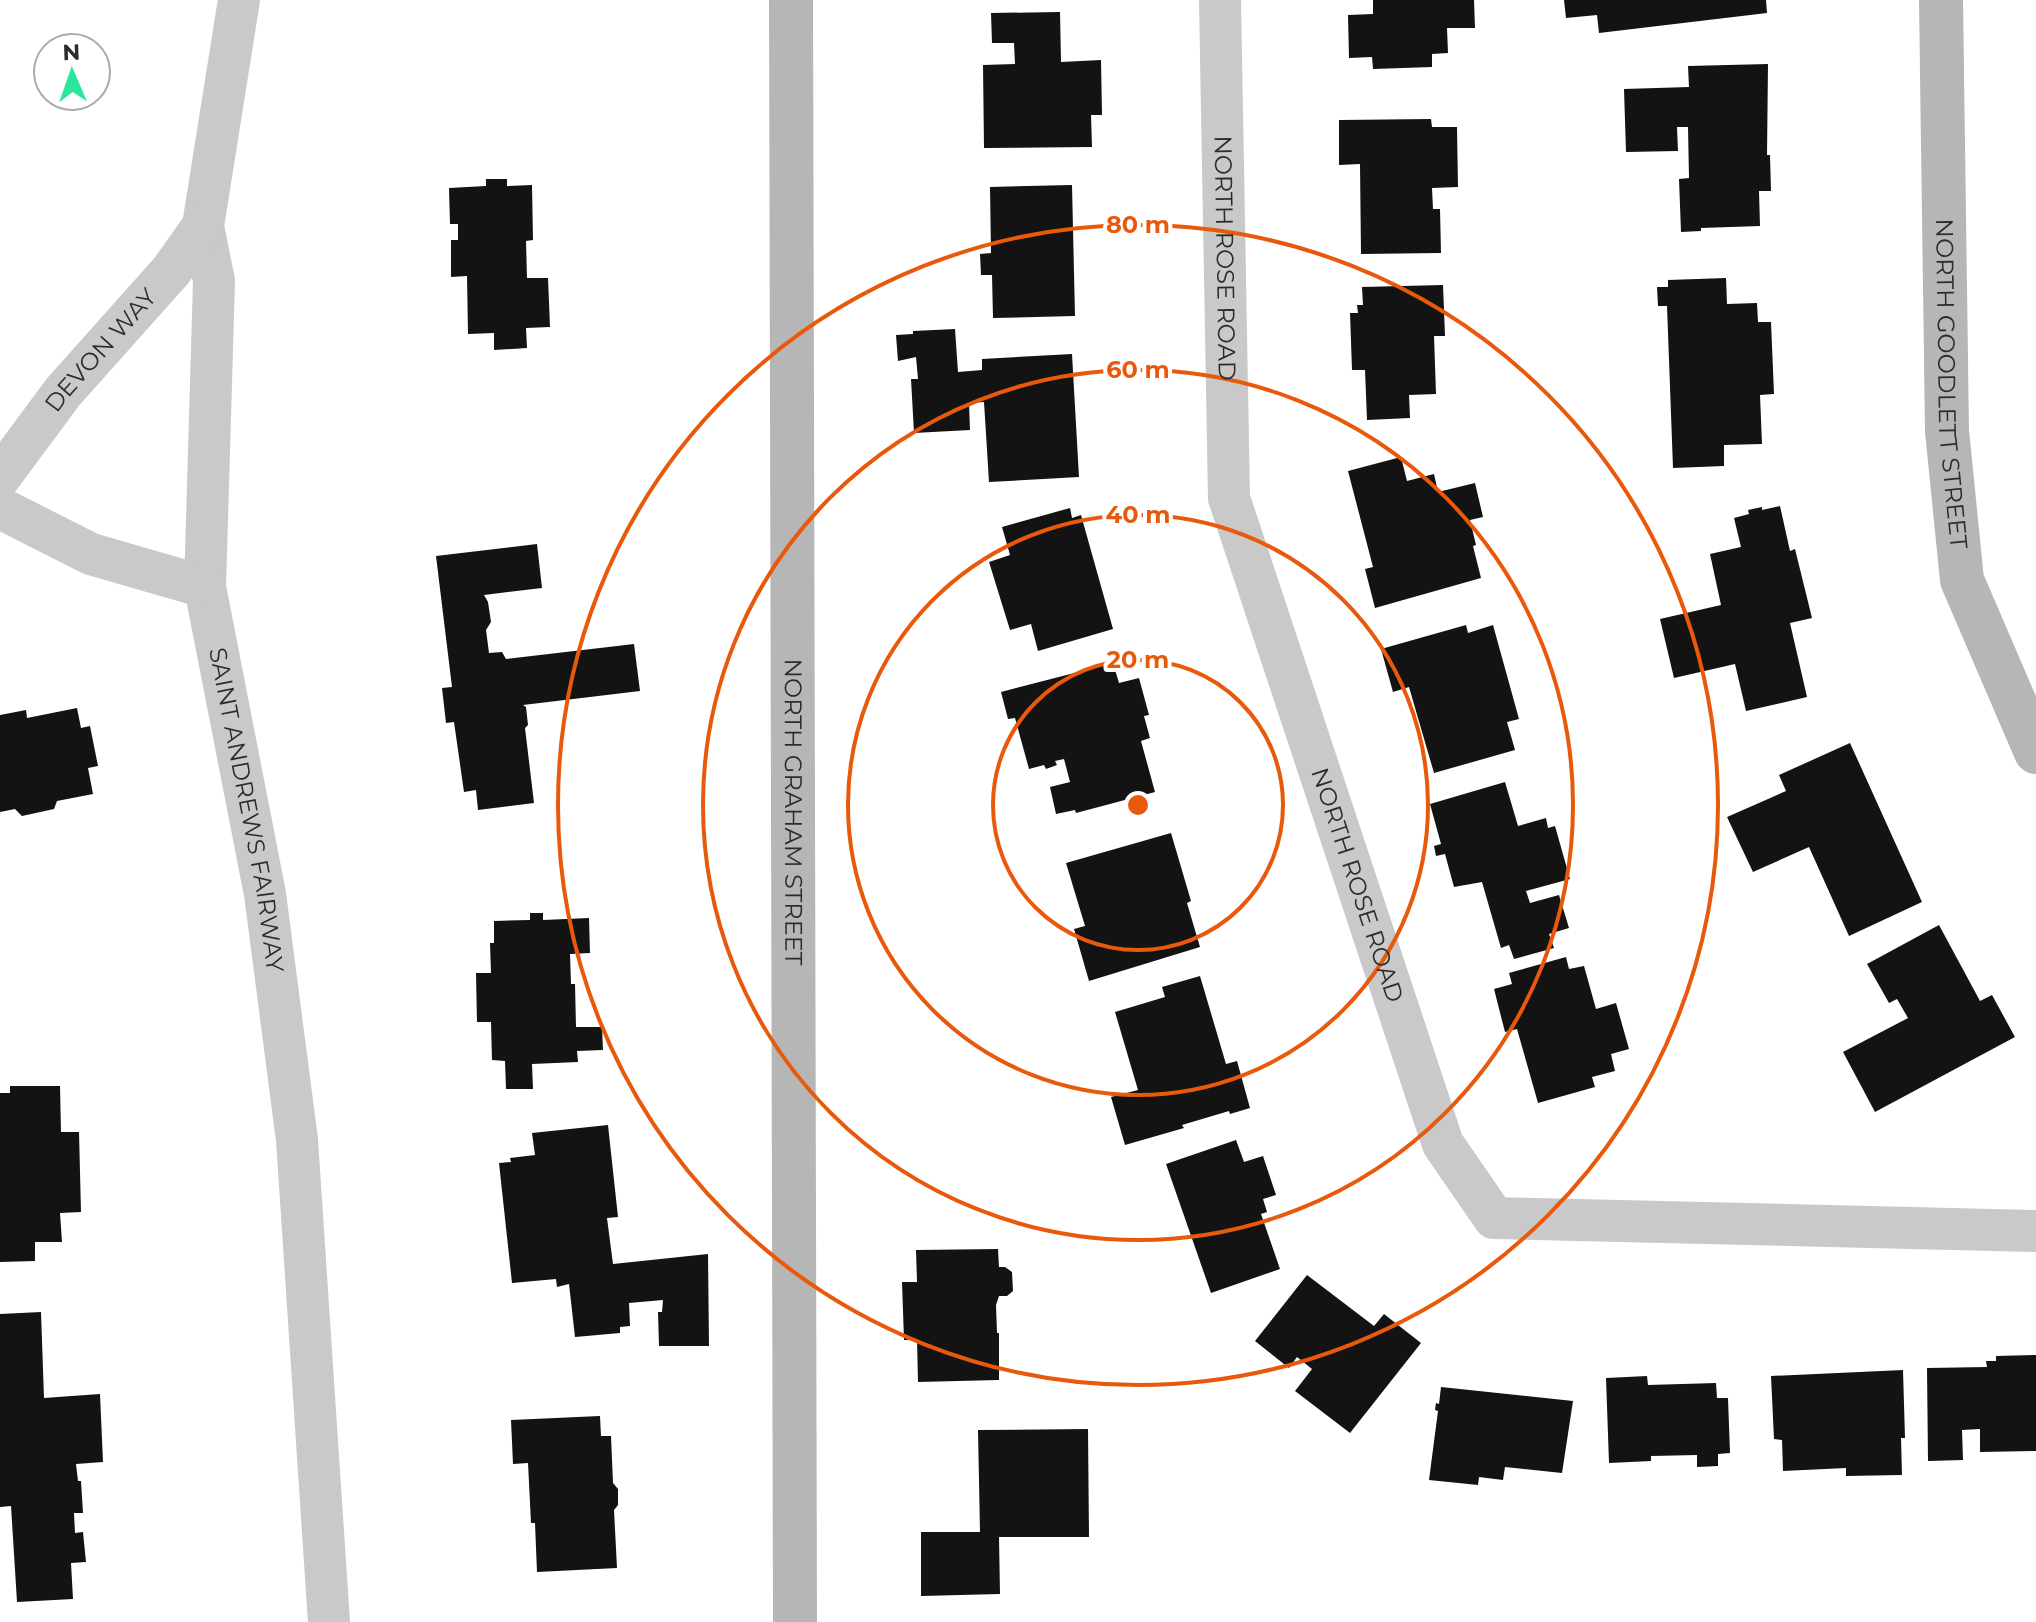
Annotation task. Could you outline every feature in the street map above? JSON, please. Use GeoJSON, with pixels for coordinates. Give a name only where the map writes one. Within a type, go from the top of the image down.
{"type":"FeatureCollection","features":[{"type":"Feature","properties":{"kind":"street","name":"SAINT ANDREWS FAIRWAY"},"geometry":{"type":"LineString","coordinates":[[239,0],[203,226],[214,281],[205,587],[265,894],[297,1140],[329,1622]]}},
{"type":"Feature","properties":{"kind":"street","name":"NORTH GRAHAM STREET"},"geometry":{"type":"LineString","coordinates":[[791,0],[795,1622]]}},
{"type":"Feature","properties":{"kind":"street","name":"NORTH ROSE ROAD"},"geometry":{"type":"LineString","coordinates":[[1220,0],[1229,498],[1443,1144],[1494,1218],[2036,1231]]}},
{"type":"Feature","properties":{"kind":"street","name":"NORTH GOODLETT STREET"},"geometry":{"type":"LineString","coordinates":[[1941,0],[1947,431],[1962,580],[2036,752]]}},
{"type":"Feature","properties":{"kind":"street","name":"DEVON WAY"},"geometry":{"type":"LineString","coordinates":[[0,477],[63,392],[171,271],[203,226]]}},
{"type":"Feature","properties":{"kind":"street"},"geometry":{"type":"LineString","coordinates":[[0,508],[91,554],[205,587]]}},
{"type":"Feature","properties":{"kind":"building"},"geometry":{"type":"Polygon","coordinates":[[[1373,0],[1474,0],[1475,28],[1447,28],[1448,53],[1432,54],[1432,67],[1373,69],[1372,57],[1349,58],[1348,15],[1373,14],[1373,0]]]}},
{"type":"Feature","properties":{"kind":"building"},"geometry":{"type":"Polygon","coordinates":[[[1564,0],[1766,0],[1767,13],[1599,33],[1597,15],[1566,18],[1564,0]]]}},
{"type":"Feature","properties":{"kind":"building"},"geometry":{"type":"Polygon","coordinates":[[[1060,12],[1061,62],[1101,60],[1102,115],[1091,115],[1092,147],[984,148],[983,65],[1015,64],[1014,43],[992,43],[991,13],[1060,12]]]}},
{"type":"Feature","properties":{"kind":"building"},"geometry":{"type":"Polygon","coordinates":[[[1768,64],[1767,155],[1770,155],[1771,191],[1759,191],[1760,226],[1701,228],[1701,231],[1681,232],[1679,179],[1689,178],[1688,127],[1677,127],[1678,151],[1626,152],[1624,89],[1689,87],[1688,66],[1768,64]]]}},
{"type":"Feature","properties":{"kind":"building"},"geometry":{"type":"Polygon","coordinates":[[[1431,119],[1432,127],[1457,127],[1458,187],[1432,188],[1433,209],[1440,209],[1441,253],[1361,254],[1360,164],[1339,165],[1339,120],[1431,119]]]}},
{"type":"Feature","properties":{"kind":"building"},"geometry":{"type":"Polygon","coordinates":[[[486,179],[507,179],[507,186],[532,185],[533,240],[526,241],[527,278],[548,278],[550,327],[526,328],[527,348],[494,350],[494,333],[468,334],[467,276],[451,277],[451,240],[458,240],[458,224],[450,224],[449,188],[486,186],[486,179]]]}},
{"type":"Feature","properties":{"kind":"building"},"geometry":{"type":"Polygon","coordinates":[[[1072,185],[1075,316],[993,318],[992,275],[981,275],[980,254],[991,253],[990,187],[1072,185]]]}},
{"type":"Feature","properties":{"kind":"building"},"geometry":{"type":"Polygon","coordinates":[[[1726,278],[1727,304],[1757,303],[1758,322],[1771,322],[1774,394],[1760,395],[1762,444],[1724,445],[1724,466],[1673,468],[1667,306],[1658,306],[1657,287],[1668,287],[1668,280],[1726,278]]]}},
{"type":"Feature","properties":{"kind":"building"},"geometry":{"type":"Polygon","coordinates":[[[1443,285],[1445,336],[1434,336],[1436,394],[1409,395],[1410,418],[1367,420],[1365,370],[1352,370],[1350,313],[1358,313],[1357,305],[1363,305],[1362,287],[1443,285]]]}},
{"type":"Feature","properties":{"kind":"building"},"geometry":{"type":"Polygon","coordinates":[[[955,329],[958,372],[982,370],[982,359],[1072,354],[1079,477],[989,482],[984,402],[969,403],[970,430],[914,433],[911,379],[918,379],[916,357],[898,361],[896,335],[955,329]]]}},
{"type":"Feature","properties":{"kind":"building"},"geometry":{"type":"Polygon","coordinates":[[[1401,457],[1407,481],[1434,474],[1438,492],[1475,483],[1483,517],[1470,520],[1481,578],[1375,608],[1365,569],[1373,567],[1348,471],[1401,457]]]}},
{"type":"Feature","properties":{"kind":"building"},"geometry":{"type":"Polygon","coordinates":[[[1780,506],[1790,551],[1795,549],[1812,618],[1790,623],[1807,697],[1746,711],[1735,664],[1674,678],[1660,619],[1721,605],[1710,554],[1741,547],[1734,518],[1749,514],[1748,510],[1780,506]]]}},
{"type":"Feature","properties":{"kind":"building"},"geometry":{"type":"Polygon","coordinates":[[[1070,508],[1072,518],[1081,515],[1113,629],[1038,651],[1031,624],[1010,630],[989,562],[1010,555],[1002,527],[1070,508]]]}},
{"type":"Feature","properties":{"kind":"building"},"geometry":{"type":"Polygon","coordinates":[[[537,544],[542,588],[484,595],[491,622],[486,630],[489,653],[502,652],[506,659],[634,644],[640,691],[523,705],[526,707],[528,725],[525,728],[534,803],[478,810],[476,790],[464,792],[454,722],[446,723],[442,688],[452,687],[436,556],[537,544]]]}},
{"type":"Feature","properties":{"kind":"building"},"geometry":{"type":"Polygon","coordinates":[[[1466,625],[1468,633],[1493,625],[1519,719],[1507,722],[1515,750],[1434,773],[1409,687],[1393,692],[1381,649],[1466,625]]]}},
{"type":"Feature","properties":{"kind":"building"},"geometry":{"type":"Polygon","coordinates":[[[1113,663],[1119,683],[1139,678],[1149,715],[1144,716],[1150,738],[1141,741],[1155,792],[1076,813],[1075,810],[1056,814],[1050,787],[1070,782],[1064,759],[1055,761],[1057,765],[1046,769],[1044,765],[1029,769],[1015,718],[1008,719],[1001,692],[1113,663]]]}},
{"type":"Feature","properties":{"kind":"building"},"geometry":{"type":"Polygon","coordinates":[[[77,708],[81,728],[90,726],[98,766],[88,768],[93,794],[57,801],[54,809],[22,816],[15,809],[0,812],[0,715],[26,710],[27,718],[77,708]]]}},
{"type":"Feature","properties":{"kind":"building"},"geometry":{"type":"Polygon","coordinates":[[[1850,743],[1922,902],[1849,936],[1809,847],[1753,872],[1727,817],[1786,791],[1779,775],[1850,743]]]}},
{"type":"Feature","properties":{"kind":"building"},"geometry":{"type":"Polygon","coordinates":[[[1505,782],[1518,826],[1546,818],[1548,828],[1555,826],[1570,879],[1526,891],[1530,903],[1559,895],[1569,928],[1549,934],[1554,948],[1514,959],[1509,945],[1501,948],[1482,882],[1454,887],[1445,854],[1436,856],[1434,846],[1441,844],[1430,804],[1505,782]]]}},
{"type":"Feature","properties":{"kind":"building"},"geometry":{"type":"Polygon","coordinates":[[[1171,833],[1191,901],[1187,903],[1200,947],[1089,981],[1074,929],[1085,926],[1066,863],[1171,833]]]}},
{"type":"Feature","properties":{"kind":"building"},"geometry":{"type":"Polygon","coordinates":[[[530,913],[543,913],[543,920],[589,918],[590,953],[570,954],[571,984],[575,984],[576,1027],[602,1027],[603,1050],[577,1051],[578,1062],[532,1064],[533,1089],[506,1089],[505,1061],[492,1060],[491,1022],[477,1022],[476,973],[491,973],[490,943],[494,943],[494,921],[530,920],[530,913]]]}},
{"type":"Feature","properties":{"kind":"building"},"geometry":{"type":"Polygon","coordinates":[[[1939,925],[1980,1001],[1992,995],[2015,1037],[1875,1112],[1843,1052],[1908,1018],[1897,999],[1889,1003],[1867,964],[1939,925]]]}},
{"type":"Feature","properties":{"kind":"building"},"geometry":{"type":"Polygon","coordinates":[[[1566,957],[1569,969],[1584,966],[1596,1009],[1616,1003],[1629,1049],[1611,1054],[1615,1071],[1592,1077],[1595,1087],[1538,1103],[1517,1029],[1505,1032],[1494,989],[1512,984],[1509,973],[1566,957]]]}},
{"type":"Feature","properties":{"kind":"building"},"geometry":{"type":"Polygon","coordinates":[[[1200,976],[1226,1064],[1237,1061],[1250,1108],[1230,1114],[1229,1111],[1125,1145],[1111,1097],[1138,1090],[1115,1012],[1165,997],[1162,987],[1200,976]]]}},
{"type":"Feature","properties":{"kind":"building"},"geometry":{"type":"Polygon","coordinates":[[[10,1086],[60,1086],[61,1132],[79,1132],[81,1212],[60,1213],[62,1242],[35,1242],[35,1261],[0,1262],[0,1093],[10,1093],[10,1086]]]}},
{"type":"Feature","properties":{"kind":"building"},"geometry":{"type":"Polygon","coordinates":[[[608,1125],[618,1217],[607,1218],[613,1264],[708,1254],[709,1346],[659,1346],[658,1312],[662,1312],[663,1300],[629,1303],[630,1326],[620,1327],[620,1333],[575,1337],[569,1284],[557,1287],[556,1279],[512,1283],[499,1163],[511,1162],[510,1158],[535,1155],[532,1133],[608,1125]]]}},
{"type":"Feature","properties":{"kind":"building"},"geometry":{"type":"Polygon","coordinates":[[[1236,1140],[1244,1162],[1263,1156],[1276,1195],[1263,1199],[1267,1212],[1261,1214],[1280,1269],[1211,1293],[1166,1164],[1236,1140]]]}},
{"type":"Feature","properties":{"kind":"building"},"geometry":{"type":"Polygon","coordinates":[[[998,1249],[999,1267],[1012,1272],[1013,1291],[1007,1296],[999,1296],[996,1305],[999,1380],[918,1382],[917,1340],[904,1340],[902,1282],[917,1282],[916,1250],[998,1249]]]}},
{"type":"Feature","properties":{"kind":"building"},"geometry":{"type":"Polygon","coordinates":[[[1307,1275],[1374,1326],[1384,1314],[1421,1343],[1350,1433],[1295,1391],[1312,1369],[1297,1357],[1289,1368],[1255,1341],[1307,1275]]]}},
{"type":"Feature","properties":{"kind":"building"},"geometry":{"type":"Polygon","coordinates":[[[41,1312],[44,1398],[100,1394],[103,1462],[76,1464],[78,1481],[81,1481],[83,1513],[74,1513],[75,1533],[83,1532],[86,1562],[71,1563],[73,1599],[17,1602],[11,1506],[0,1507],[0,1314],[41,1312]]]}},
{"type":"Feature","properties":{"kind":"building"},"geometry":{"type":"Polygon","coordinates":[[[2036,1355],[2036,1451],[1980,1452],[1980,1429],[1962,1430],[1963,1460],[1928,1461],[1927,1368],[1987,1367],[1986,1361],[1996,1361],[1996,1356],[2036,1355]]]}},
{"type":"Feature","properties":{"kind":"building"},"geometry":{"type":"Polygon","coordinates":[[[1903,1370],[1905,1438],[1901,1438],[1902,1475],[1846,1476],[1846,1468],[1783,1471],[1782,1440],[1774,1439],[1771,1376],[1903,1370]]]}},
{"type":"Feature","properties":{"kind":"building"},"geometry":{"type":"Polygon","coordinates":[[[1647,1376],[1648,1385],[1716,1383],[1717,1398],[1728,1398],[1730,1453],[1718,1454],[1718,1466],[1697,1467],[1697,1455],[1651,1456],[1651,1461],[1609,1463],[1606,1378],[1647,1376]]]}},
{"type":"Feature","properties":{"kind":"building"},"geometry":{"type":"Polygon","coordinates":[[[1441,1387],[1573,1401],[1562,1473],[1505,1467],[1503,1480],[1479,1477],[1478,1485],[1429,1480],[1438,1411],[1435,1410],[1441,1387]]]}},
{"type":"Feature","properties":{"kind":"building"},"geometry":{"type":"Polygon","coordinates":[[[600,1416],[601,1436],[611,1436],[613,1483],[618,1489],[618,1505],[614,1510],[617,1568],[537,1572],[528,1463],[513,1464],[511,1420],[600,1416]]]}},
{"type":"Feature","properties":{"kind":"building"},"geometry":{"type":"Polygon","coordinates":[[[1088,1429],[1089,1537],[999,1537],[1000,1594],[921,1596],[921,1532],[980,1532],[978,1430],[1088,1429]]]}}]}
